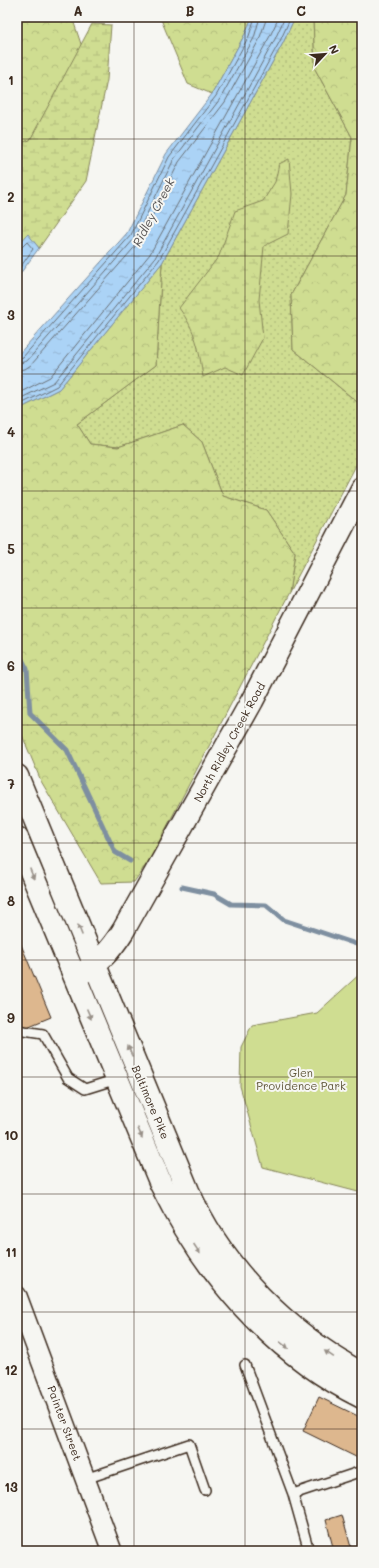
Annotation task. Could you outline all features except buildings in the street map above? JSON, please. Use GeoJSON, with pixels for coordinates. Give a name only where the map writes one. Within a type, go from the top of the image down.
{"type":"FeatureCollection","features":[{"type":"Feature","properties":{"kind":"main road","name":"North Ridley Creek Road"},"geometry":{"type":"LineString","coordinates":[[74,978],[94,966],[115,944],[123,931],[224,753],[362,489]]}},
{"type":"Feature","properties":{"kind":"main road","name":"Baltimore Pike"},"geometry":{"type":"LineString","coordinates":[[17,776],[188,1191],[213,1238],[250,1286],[278,1315],[329,1354],[362,1374]]}},
{"type":"Feature","properties":{"kind":"main road","name":"Baltimore Pike"},"geometry":{"type":"LineString","coordinates":[[17,838],[74,978],[161,1184],[177,1217],[197,1249],[221,1282],[249,1314],[282,1344],[318,1370],[362,1397]]}},
{"type":"Feature","properties":{"kind":"street","name":"Painter Street"},"geometry":{"type":"LineString","coordinates":[[17,1296],[112,1551]]}},
{"type":"Feature","properties":{"kind":"lane"},"geometry":{"type":"LineString","coordinates":[[17,1030],[43,1034],[68,1078],[85,1089],[117,1079]]}},
{"type":"Feature","properties":{"kind":"lane"},"geometry":{"type":"LineString","coordinates":[[244,1365],[293,1494],[309,1551]]}},
{"type":"Feature","properties":{"kind":"lane"},"geometry":{"type":"LineString","coordinates":[[85,1479],[189,1444],[205,1490]]}},
{"type":"Feature","properties":{"kind":"lane"},"geometry":{"type":"LineString","coordinates":[[293,1494],[362,1471]]}},
{"type":"Feature","properties":{"kind":"green space"},"geometry":{"type":"Polygon","coordinates":[[[17,17],[72,17],[82,47],[30,140],[17,144],[17,17]]]}},
{"type":"Feature","properties":{"kind":"green space"},"geometry":{"type":"Polygon","coordinates":[[[160,17],[252,17],[245,34],[212,94],[188,84],[160,17]]]}},
{"type":"Feature","properties":{"kind":"green space"},"geometry":{"type":"Polygon","coordinates":[[[295,17],[313,17],[315,69],[352,137],[346,195],[291,295],[293,349],[362,406],[362,454],[289,593],[295,553],[266,510],[223,496],[202,442],[183,425],[118,447],[90,444],[77,424],[156,365],[162,263],[283,43],[295,17]]]}},
{"type":"Feature","properties":{"kind":"green space"},"geometry":{"type":"Polygon","coordinates":[[[313,17],[362,17],[362,406],[293,349],[291,295],[346,195],[352,137],[315,69],[313,17]]]}},
{"type":"Feature","properties":{"kind":"green space"},"geometry":{"type":"Polygon","coordinates":[[[92,24],[111,25],[107,80],[86,181],[39,248],[28,235],[17,246],[17,144],[30,140],[92,24]]]}},
{"type":"Feature","properties":{"kind":"green space"},"geometry":{"type":"Polygon","coordinates":[[[289,159],[292,194],[288,234],[264,246],[259,300],[263,338],[243,375],[225,367],[203,377],[196,341],[185,316],[179,308],[219,256],[235,211],[263,201],[275,182],[279,164],[289,159]]]}},
{"type":"Feature","properties":{"kind":"green space"},"geometry":{"type":"Polygon","coordinates":[[[162,263],[156,365],[77,424],[90,444],[118,447],[183,425],[202,442],[223,496],[266,510],[295,553],[289,593],[150,859],[134,882],[101,883],[41,781],[17,723],[17,410],[59,389],[162,263]]]}},
{"type":"Feature","properties":{"kind":"green space","name":"Glen Providence Park"},"geometry":{"type":"Polygon","coordinates":[[[362,972],[362,1193],[263,1167],[240,1086],[241,1047],[252,1025],[317,1013],[362,972]]]}},
{"type":"Feature","properties":{"kind":"water","name":"Ridley Creek"},"geometry":{"type":"Polygon","coordinates":[[[252,17],[295,17],[283,43],[162,263],[59,389],[17,410],[17,356],[127,233],[166,154],[212,94],[245,34],[252,17]]]}},
{"type":"Feature","properties":{"kind":"water"},"geometry":{"type":"Polygon","coordinates":[[[28,234],[39,248],[17,278],[17,246],[28,234]]]}},
{"type":"Feature","properties":{"kind":"waterway"},"geometry":{"type":"LineString","coordinates":[[17,650],[27,669],[30,713],[67,750],[115,852],[130,861]]}},
{"type":"Feature","properties":{"kind":"waterway"},"geometry":{"type":"LineString","coordinates":[[182,887],[214,894],[231,904],[266,905],[284,920],[362,946]]}}]}
